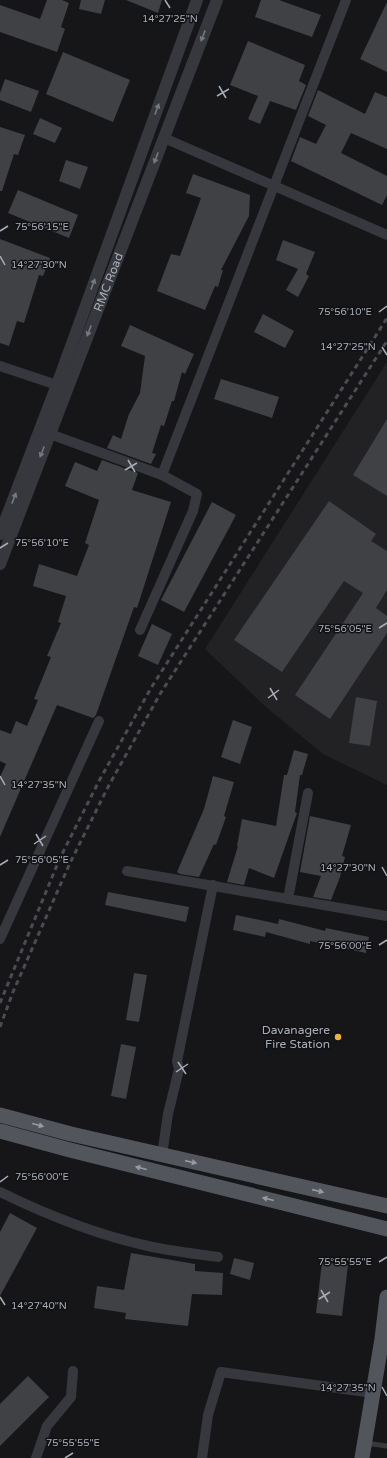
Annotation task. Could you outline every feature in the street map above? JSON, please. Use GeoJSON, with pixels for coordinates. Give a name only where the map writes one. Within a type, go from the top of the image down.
{"type":"FeatureCollection","features":[{"type":"Feature","properties":{"kind":"main road"},"geometry":{"type":"LineString","coordinates":[[0,1115],[71,1134],[387,1206]]}},
{"type":"Feature","properties":{"kind":"main road"},"geometry":{"type":"LineString","coordinates":[[0,1132],[387,1229]]}},
{"type":"Feature","properties":{"kind":"main road"},"geometry":{"type":"LineString","coordinates":[[362,1458],[384,1340],[387,1297]]}},
{"type":"Feature","properties":{"kind":"street","name":"RMC Road"},"geometry":{"type":"LineString","coordinates":[[0,534],[57,385],[197,0]]}},
{"type":"Feature","properties":{"kind":"street","name":"RMC Road"},"geometry":{"type":"LineString","coordinates":[[0,564],[217,0]]}},
{"type":"Feature","properties":{"kind":"street"},"geometry":{"type":"LineString","coordinates":[[162,475],[346,0]]}},
{"type":"Feature","properties":{"kind":"street"},"geometry":{"type":"LineString","coordinates":[[164,138],[387,235]]}},
{"type":"Feature","properties":{"kind":"street"},"geometry":{"type":"LineString","coordinates":[[0,366],[57,385]]}},
{"type":"Feature","properties":{"kind":"street"},"geometry":{"type":"LineString","coordinates":[[50,434],[162,475],[197,494],[193,511],[140,630]]}},
{"type":"Feature","properties":{"kind":"street"},"geometry":{"type":"LineString","coordinates":[[0,939],[99,722]]}},
{"type":"Feature","properties":{"kind":"street"},"geometry":{"type":"LineString","coordinates":[[288,898],[308,793]]}},
{"type":"Feature","properties":{"kind":"street"},"geometry":{"type":"LineString","coordinates":[[127,871],[387,916]]}},
{"type":"Feature","properties":{"kind":"street"},"geometry":{"type":"LineString","coordinates":[[162,1155],[168,1114],[179,1069],[177,1060],[213,885]]}},
{"type":"Feature","properties":{"kind":"street"},"geometry":{"type":"LineString","coordinates":[[0,1192],[40,1212],[87,1228],[148,1246],[218,1257]]}},
{"type":"Feature","properties":{"kind":"street"},"geometry":{"type":"LineString","coordinates":[[36,1458],[47,1426],[71,1397],[73,1371]]}},
{"type":"Feature","properties":{"kind":"street"},"geometry":{"type":"LineString","coordinates":[[202,1458],[208,1414],[221,1372],[373,1393]]}},
{"type":"Feature","properties":{"kind":"lane"},"geometry":{"type":"LineString","coordinates":[[364,1442],[387,1446]]}},
{"type":"Feature","properties":{"kind":"shaded area"},"geometry":{"type":"Polygon","coordinates":[[[387,362],[387,785],[323,754],[267,708],[205,649],[387,362]]]}},
{"type":"Feature","properties":{"kind":"building"},"geometry":{"type":"Polygon","coordinates":[[[47,0],[62,0],[69,3],[61,27],[65,29],[57,52],[0,32],[0,5],[40,19],[47,0]]]}},
{"type":"Feature","properties":{"kind":"building"},"geometry":{"type":"Polygon","coordinates":[[[81,0],[105,0],[101,14],[79,9],[81,0]]]}},
{"type":"Feature","properties":{"kind":"building"},"geometry":{"type":"Polygon","coordinates":[[[126,0],[162,0],[158,13],[126,0]]]}},
{"type":"Feature","properties":{"kind":"building"},"geometry":{"type":"Polygon","coordinates":[[[261,0],[279,0],[321,15],[312,37],[255,17],[261,0]]]}},
{"type":"Feature","properties":{"kind":"building"},"geometry":{"type":"Polygon","coordinates":[[[387,2],[387,72],[360,59],[387,2]]]}},
{"type":"Feature","properties":{"kind":"building"},"geometry":{"type":"Polygon","coordinates":[[[248,41],[305,65],[299,81],[306,85],[296,110],[270,101],[260,124],[248,119],[258,96],[230,85],[248,41]]]}},
{"type":"Feature","properties":{"kind":"building"},"geometry":{"type":"Polygon","coordinates":[[[63,52],[130,80],[113,122],[46,94],[63,52]]]}},
{"type":"Feature","properties":{"kind":"building"},"geometry":{"type":"Polygon","coordinates":[[[5,79],[39,91],[31,112],[0,100],[0,93],[5,79]]]}},
{"type":"Feature","properties":{"kind":"building"},"geometry":{"type":"Polygon","coordinates":[[[318,90],[365,114],[375,92],[387,97],[387,149],[351,133],[341,153],[387,176],[387,195],[382,205],[291,161],[300,137],[316,144],[326,125],[308,116],[318,90]]]}},
{"type":"Feature","properties":{"kind":"building"},"geometry":{"type":"Polygon","coordinates":[[[40,118],[62,128],[55,143],[33,134],[40,118]]]}},
{"type":"Feature","properties":{"kind":"building"},"geometry":{"type":"Polygon","coordinates":[[[0,127],[25,135],[18,155],[14,154],[2,191],[0,191],[0,127]]]}},
{"type":"Feature","properties":{"kind":"building"},"geometry":{"type":"Polygon","coordinates":[[[66,160],[88,167],[80,189],[59,181],[66,160]]]}},
{"type":"Feature","properties":{"kind":"building"},"geometry":{"type":"Polygon","coordinates":[[[193,174],[250,195],[249,216],[221,270],[223,270],[218,287],[215,286],[205,310],[157,291],[171,254],[180,256],[201,198],[186,193],[193,174]]]}},
{"type":"Feature","properties":{"kind":"building"},"geometry":{"type":"Polygon","coordinates":[[[18,190],[78,215],[69,238],[8,213],[18,190]]]}},
{"type":"Feature","properties":{"kind":"building"},"geometry":{"type":"Polygon","coordinates":[[[0,239],[50,258],[43,276],[39,275],[24,323],[17,321],[9,346],[0,343],[0,239]]]}},
{"type":"Feature","properties":{"kind":"building"},"geometry":{"type":"Polygon","coordinates":[[[283,240],[315,252],[306,274],[309,276],[298,297],[286,290],[298,269],[276,260],[283,240]]]}},
{"type":"Feature","properties":{"kind":"building"},"geometry":{"type":"Polygon","coordinates":[[[263,314],[294,331],[285,348],[254,332],[263,314]]]}},
{"type":"Feature","properties":{"kind":"building"},"geometry":{"type":"Polygon","coordinates":[[[130,325],[194,354],[185,374],[182,372],[174,401],[172,401],[164,426],[161,425],[152,453],[156,454],[151,464],[107,448],[113,435],[121,439],[129,414],[140,393],[145,356],[121,346],[130,325]]]}},
{"type":"Feature","properties":{"kind":"building"},"geometry":{"type":"Polygon","coordinates":[[[221,379],[279,397],[272,418],[214,399],[221,379]]]}},
{"type":"Feature","properties":{"kind":"building"},"geometry":{"type":"Polygon","coordinates":[[[387,419],[387,496],[353,475],[387,419]]]}},
{"type":"Feature","properties":{"kind":"building"},"geometry":{"type":"Polygon","coordinates":[[[102,460],[138,473],[132,490],[171,502],[137,608],[134,607],[96,715],[93,718],[57,705],[0,837],[0,777],[6,764],[0,761],[0,730],[11,734],[16,721],[27,726],[38,700],[34,699],[51,657],[47,656],[61,623],[58,622],[66,596],[33,586],[39,564],[77,576],[89,545],[85,543],[99,500],[65,486],[75,462],[97,471],[102,460]]]}},
{"type":"Feature","properties":{"kind":"building"},"geometry":{"type":"Polygon","coordinates":[[[329,501],[376,534],[371,541],[387,551],[387,590],[376,608],[387,616],[387,633],[330,719],[295,695],[363,593],[344,581],[282,672],[234,640],[329,501]]]}},
{"type":"Feature","properties":{"kind":"building"},"geometry":{"type":"Polygon","coordinates":[[[212,502],[236,515],[184,612],[161,600],[212,502]]]}},
{"type":"Feature","properties":{"kind":"building"},"geometry":{"type":"Polygon","coordinates":[[[152,624],[172,634],[158,665],[138,656],[152,624]]]}},
{"type":"Feature","properties":{"kind":"building"},"geometry":{"type":"Polygon","coordinates":[[[356,697],[377,701],[370,746],[349,743],[356,697]]]}},
{"type":"Feature","properties":{"kind":"building"},"geometry":{"type":"Polygon","coordinates":[[[233,720],[252,727],[240,764],[221,757],[233,720]]]}},
{"type":"Feature","properties":{"kind":"building"},"geometry":{"type":"Polygon","coordinates":[[[294,750],[308,754],[302,775],[300,775],[295,812],[297,813],[274,878],[249,868],[244,885],[227,882],[238,846],[242,819],[276,826],[284,775],[287,775],[294,750]]]}},
{"type":"Feature","properties":{"kind":"building"},"geometry":{"type":"Polygon","coordinates":[[[213,776],[234,782],[224,816],[226,817],[216,845],[214,844],[199,877],[180,874],[177,872],[204,809],[213,776]]]}},
{"type":"Feature","properties":{"kind":"building"},"geometry":{"type":"Polygon","coordinates":[[[310,816],[351,825],[342,856],[345,857],[340,877],[331,900],[313,897],[321,876],[300,872],[310,816]]]}},
{"type":"Feature","properties":{"kind":"building"},"geometry":{"type":"Polygon","coordinates":[[[108,892],[189,907],[186,922],[105,905],[108,892]]]}},
{"type":"Feature","properties":{"kind":"building"},"geometry":{"type":"Polygon","coordinates":[[[236,915],[278,924],[279,919],[325,931],[326,928],[369,937],[366,953],[310,941],[310,944],[266,932],[265,937],[233,930],[236,915]]]}},
{"type":"Feature","properties":{"kind":"building"},"geometry":{"type":"Polygon","coordinates":[[[134,973],[147,975],[139,1022],[126,1020],[134,973]]]}},
{"type":"Feature","properties":{"kind":"building"},"geometry":{"type":"Polygon","coordinates":[[[121,1044],[136,1047],[126,1099],[111,1096],[121,1044]]]}},
{"type":"Feature","properties":{"kind":"building"},"geometry":{"type":"Polygon","coordinates":[[[10,1213],[37,1228],[0,1296],[0,1232],[10,1213]]]}},
{"type":"Feature","properties":{"kind":"building"},"geometry":{"type":"Polygon","coordinates":[[[131,1253],[195,1264],[195,1271],[223,1273],[222,1295],[192,1294],[188,1326],[125,1319],[126,1313],[94,1308],[97,1286],[124,1290],[131,1253]]]}},
{"type":"Feature","properties":{"kind":"building"},"geometry":{"type":"Polygon","coordinates":[[[234,1258],[254,1263],[250,1280],[230,1274],[234,1258]]]}},
{"type":"Feature","properties":{"kind":"building"},"geometry":{"type":"Polygon","coordinates":[[[322,1262],[348,1265],[342,1316],[316,1313],[322,1262]]]}},
{"type":"Feature","properties":{"kind":"building"},"geometry":{"type":"Polygon","coordinates":[[[28,1376],[49,1397],[0,1446],[0,1404],[28,1376]]]}},
{"type":"Feature","properties":{"kind":"railway"},"geometry":{"type":"LineString","coordinates":[[0,1003],[60,858],[99,781],[151,688],[387,318]]}},
{"type":"Feature","properties":{"kind":"railway"},"geometry":{"type":"LineString","coordinates":[[0,1027],[13,992],[70,863],[108,787],[160,694],[387,341]]}},
{"type":"Feature","properties":{"kind":"place","name":"Davanagere Fire Station"},"geometry":{"type":"Point","coordinates":[338,1037]}}]}
